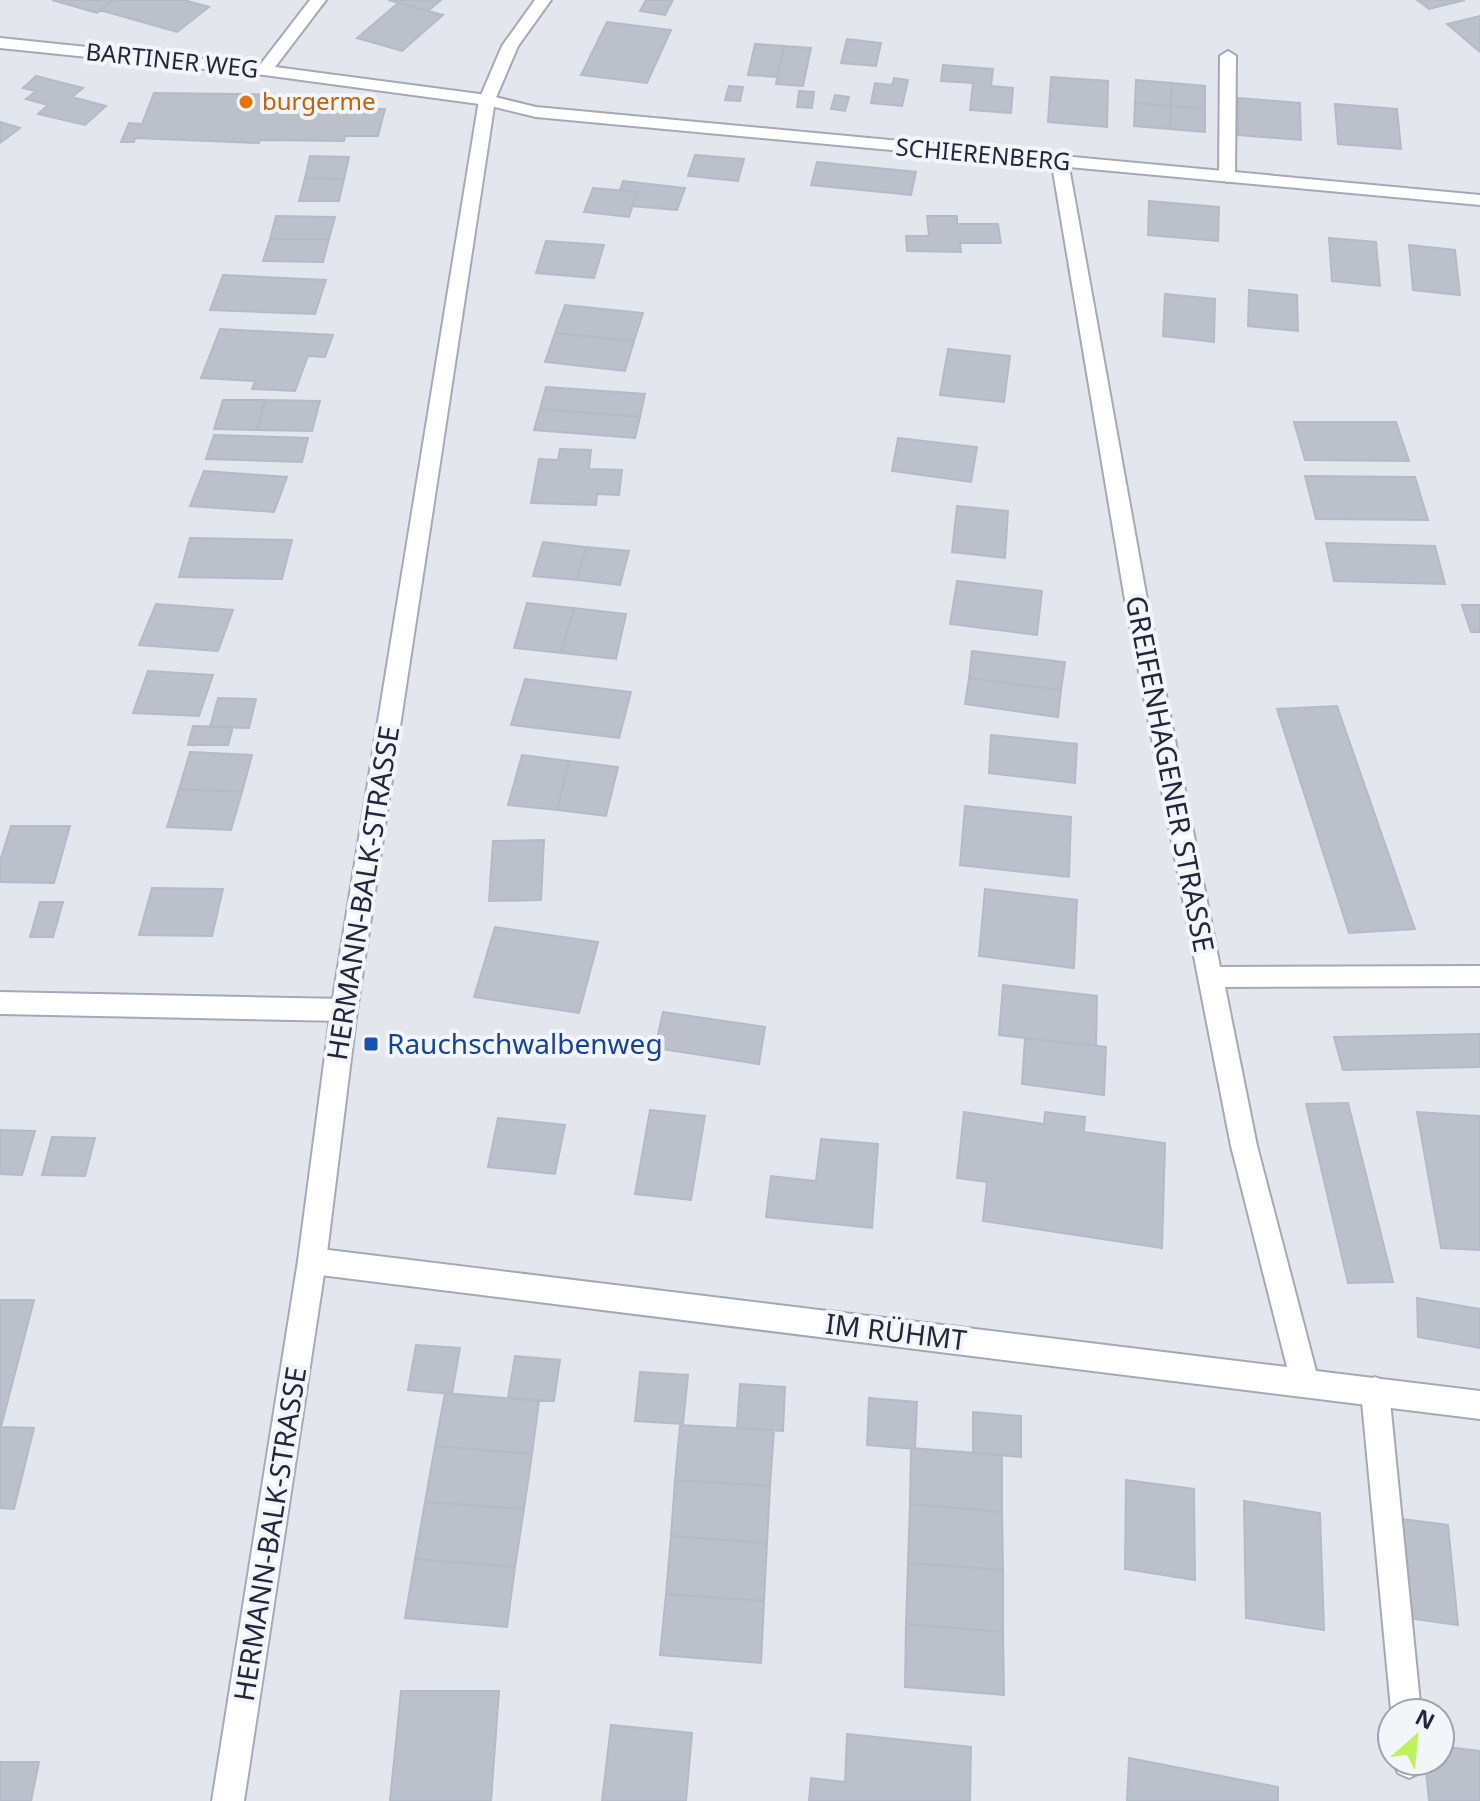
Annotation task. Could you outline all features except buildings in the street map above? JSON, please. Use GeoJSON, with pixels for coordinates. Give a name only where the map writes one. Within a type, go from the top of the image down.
{"type":"FeatureCollection","features":[{"type":"Feature","properties":{"kind":"street"},"geometry":{"type":"LineString","coordinates":[[264,70],[318,0]]}},
{"type":"Feature","properties":{"kind":"street","name":"HERMANN-BALK-STRASSE"},"geometry":{"type":"LineString","coordinates":[[228,1801],[312,1261],[344,1010],[487,100],[510,46],[543,0]]}},
{"type":"Feature","properties":{"kind":"street","name":"BARTINER WEG"},"geometry":{"type":"LineString","coordinates":[[0,43],[264,70],[487,100]]}},
{"type":"Feature","properties":{"kind":"street"},"geometry":{"type":"LineString","coordinates":[[1227,177],[1228,56]]}},
{"type":"Feature","properties":{"kind":"street","name":"SCHIERENBERG"},"geometry":{"type":"LineString","coordinates":[[487,100],[536,112],[1480,200]]}},
{"type":"Feature","properties":{"kind":"street","name":"GREIFENHAGENER STRASSE"},"geometry":{"type":"LineString","coordinates":[[1060,162],[1135,594],[1210,977],[1244,1146],[1305,1382]]}},
{"type":"Feature","properties":{"kind":"street"},"geometry":{"type":"LineString","coordinates":[[1210,977],[1480,976]]}},
{"type":"Feature","properties":{"kind":"street"},"geometry":{"type":"LineString","coordinates":[[0,1003],[344,1010]]}},
{"type":"Feature","properties":{"kind":"street","name":"IM RÜHMT"},"geometry":{"type":"LineString","coordinates":[[312,1261],[1480,1405]]}},
{"type":"Feature","properties":{"kind":"street"},"geometry":{"type":"LineString","coordinates":[[1375,1391],[1404,1697]]}},
{"type":"Feature","properties":{"kind":"place","name":"burgerme"},"geometry":{"type":"Point","coordinates":[246,102]}},
{"type":"Feature","properties":{"kind":"place","name":"Rauchschwalbenweg"},"geometry":{"type":"Point","coordinates":[371,1044]}}]}
